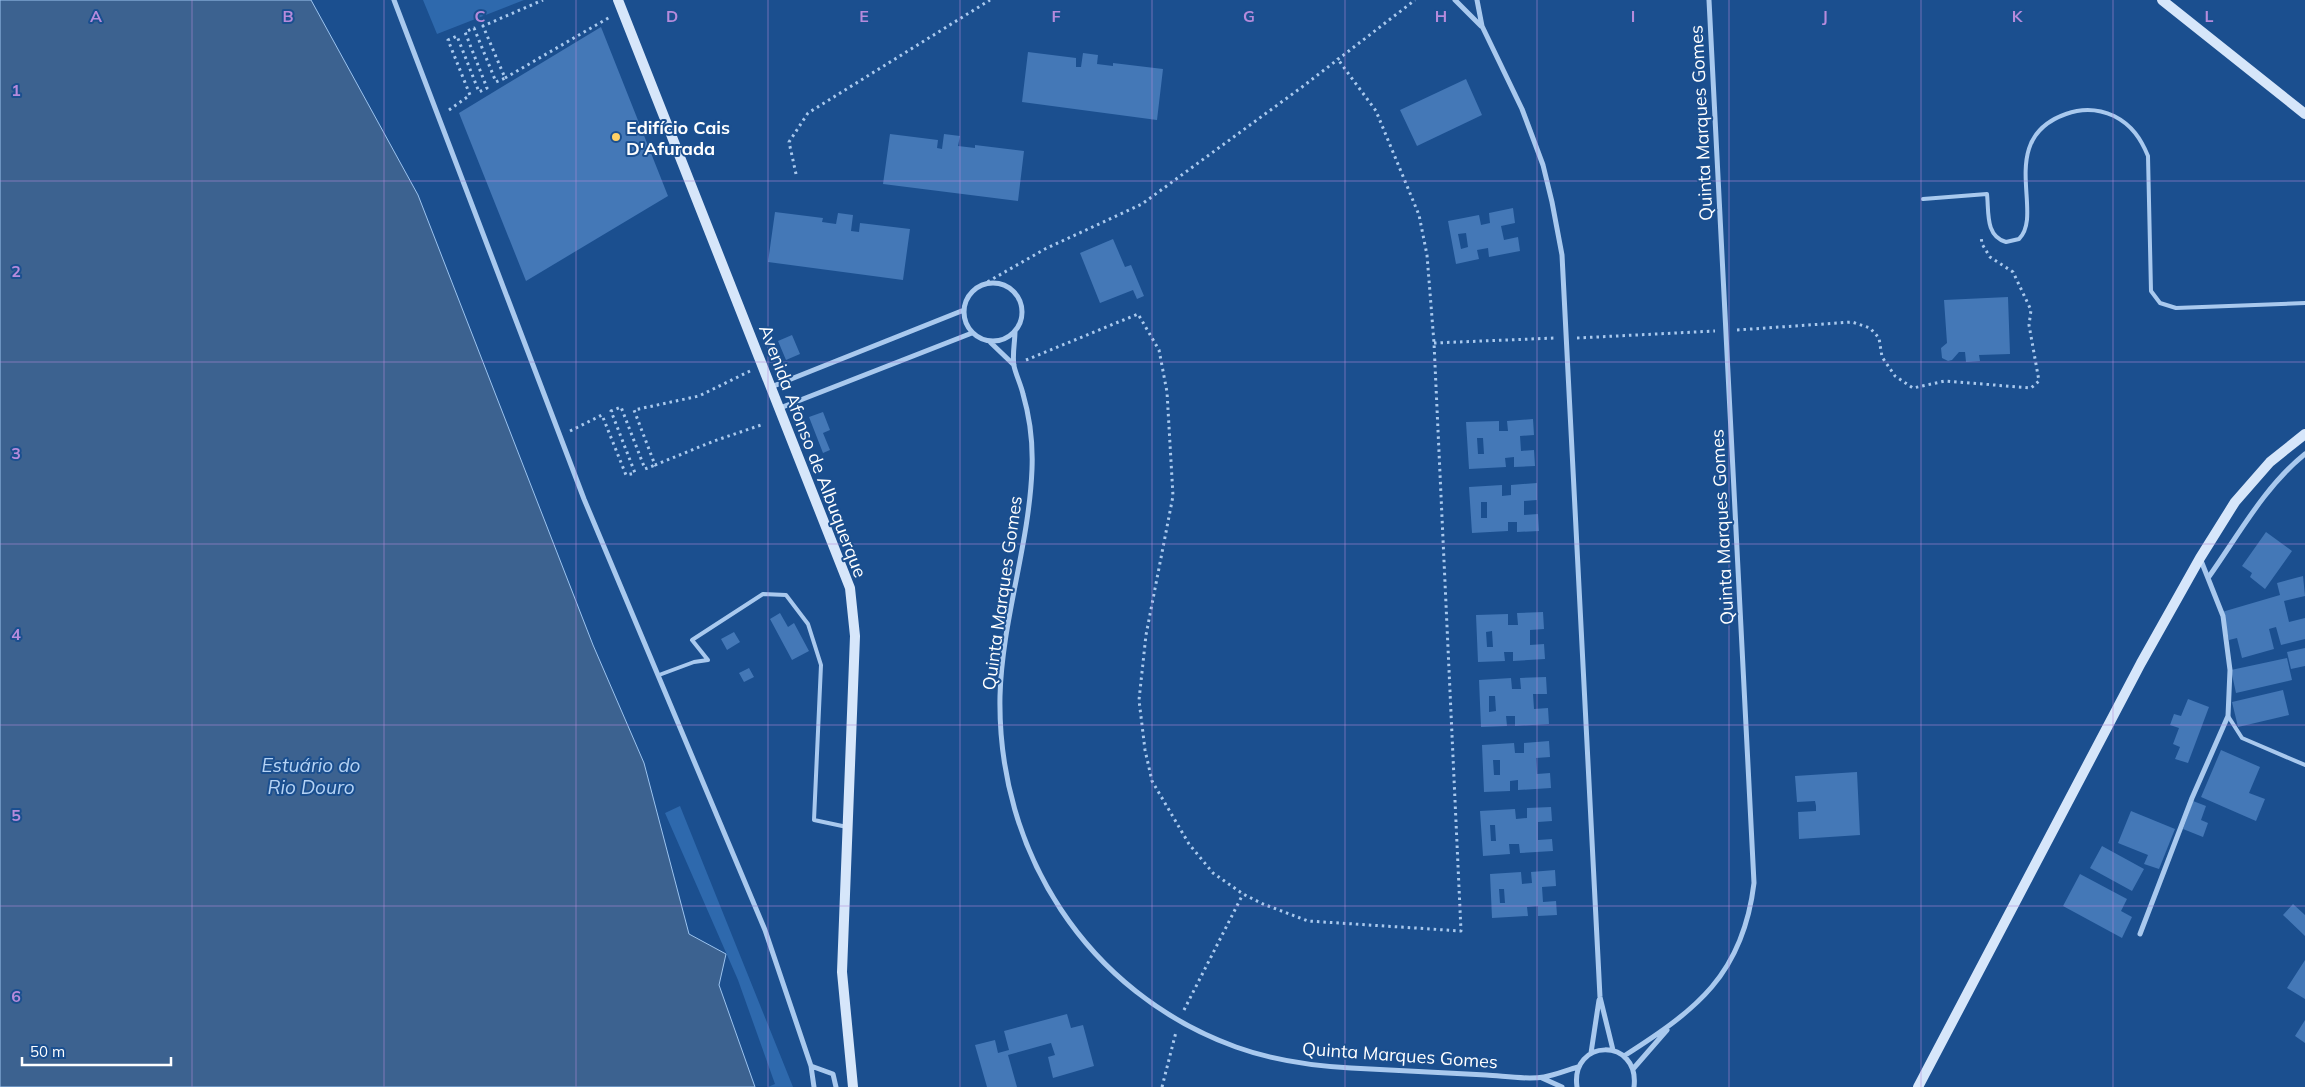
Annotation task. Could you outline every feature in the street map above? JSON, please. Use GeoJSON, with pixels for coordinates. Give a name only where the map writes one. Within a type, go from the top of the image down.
{"type":"FeatureCollection","features":[{"type":"Feature","properties":{"kind":"main road","name":"Avenida Afonso de Albuquerque"},"geometry":{"type":"LineString","coordinates":[[618,0],[846,574],[853,603],[855,636],[842,972],[853,1087]]}},
{"type":"Feature","properties":{"kind":"main road"},"geometry":{"type":"LineString","coordinates":[[2162,0],[2305,114]]}},
{"type":"Feature","properties":{"kind":"main road"},"geometry":{"type":"LineString","coordinates":[[1918,1087],[2141,664],[2200,558],[2235,502],[2270,462],[2305,434]]}},
{"type":"Feature","properties":{"kind":"street"},"geometry":{"type":"LineString","coordinates":[[394,0],[584,499],[765,930],[811,1066],[814,1087]]}},
{"type":"Feature","properties":{"kind":"street"},"geometry":{"type":"LineString","coordinates":[[1455,0],[1482,26]]}},
{"type":"Feature","properties":{"kind":"street"},"geometry":{"type":"LineString","coordinates":[[1476,0],[1482,26],[1522,109],[1548,183],[1562,255],[1600,997],[1613,1050]]}},
{"type":"Feature","properties":{"kind":"street","name":"Quinta Marques Gomes"},"geometry":{"type":"LineString","coordinates":[[1633,1069],[1671,1026],[1705,995],[1735,954],[1749,913],[1754,883],[1709,0]]}},
{"type":"Feature","properties":{"kind":"street","name":"Quinta Marques Gomes"},"geometry":{"type":"LineString","coordinates":[[982,285],[1001,284],[1010,288],[1016,295],[1022,313],[1015,331],[1014,365],[1024,398],[1032,455],[1029,501],[1001,677],[1001,737],[1011,799],[1029,853],[1055,901],[1075,930],[1113,973],[1145,998],[1208,1036],[1236,1047],[1301,1062],[1333,1067],[1542,1078],[1578,1067]]}},
{"type":"Feature","properties":{"kind":"street"},"geometry":{"type":"LineString","coordinates":[[780,408],[972,333],[967,326],[964,310],[969,295],[982,285]]}},
{"type":"Feature","properties":{"kind":"street"},"geometry":{"type":"LineString","coordinates":[[771,387],[964,310]]}},
{"type":"Feature","properties":{"kind":"street"},"geometry":{"type":"LineString","coordinates":[[989,341],[1008,337],[1015,331]]}},
{"type":"Feature","properties":{"kind":"street","name":"Quinta Marques Gomes"},"geometry":{"type":"LineString","coordinates":[[972,333],[989,341],[1014,365]]}},
{"type":"Feature","properties":{"kind":"street"},"geometry":{"type":"LineString","coordinates":[[2208,578],[2262,500],[2287,469],[2305,454]]}},
{"type":"Feature","properties":{"kind":"street"},"geometry":{"type":"LineString","coordinates":[[2140,934],[2192,798],[2228,716],[2230,670],[2223,616],[2200,558]]}},
{"type":"Feature","properties":{"kind":"street"},"geometry":{"type":"LineString","coordinates":[[1591,1053],[1600,997]]}},
{"type":"Feature","properties":{"kind":"street","name":"Quinta Marques Gomes"},"geometry":{"type":"LineString","coordinates":[[1624,1056],[1671,1026]]}},
{"type":"Feature","properties":{"kind":"street"},"geometry":{"type":"LineString","coordinates":[[1577,1087],[1578,1067],[1591,1053],[1598,1050],[1613,1050],[1624,1056],[1633,1069],[1634,1087]]}},
{"type":"Feature","properties":{"kind":"street"},"geometry":{"type":"LineString","coordinates":[[811,1066],[833,1074],[836,1087]]}},
{"type":"Feature","properties":{"kind":"street","name":"Quinta Marques Gomes"},"geometry":{"type":"LineString","coordinates":[[1542,1078],[1562,1087]]}},
{"type":"Feature","properties":{"kind":"lane"},"geometry":{"type":"LineString","coordinates":[[1923,199],[1987,194],[1990,230],[1999,240],[2013,242],[2019,239],[2026,228],[2026,158],[2038,134],[2060,116],[2079,111],[2100,111],[2125,122],[2135,132],[2148,156],[2151,291],[2160,303],[2176,308],[2305,302]]}},
{"type":"Feature","properties":{"kind":"lane"},"geometry":{"type":"LineString","coordinates":[[659,675],[694,662],[708,660],[692,640],[763,594],[786,595],[808,624],[821,664],[814,820],[847,828]]}},
{"type":"Feature","properties":{"kind":"lane"},"geometry":{"type":"LineString","coordinates":[[2228,716],[2242,738],[2305,765]]}},
{"type":"Feature","properties":{"kind":"path"},"geometry":{"type":"LineString","coordinates":[[505,78],[483,26],[543,0]]}},
{"type":"Feature","properties":{"kind":"path"},"geometry":{"type":"LineString","coordinates":[[796,174],[789,142],[808,113],[990,0]]}},
{"type":"Feature","properties":{"kind":"path"},"geometry":{"type":"LineString","coordinates":[[982,285],[1045,249],[1142,204],[1302,87],[1337,58],[1415,0]]}},
{"type":"Feature","properties":{"kind":"path"},"geometry":{"type":"LineString","coordinates":[[438,118],[470,95],[448,40],[457,36],[479,92],[487,88],[466,32],[474,28],[496,82],[622,11]]}},
{"type":"Feature","properties":{"kind":"path"},"geometry":{"type":"LineString","coordinates":[[1014,365],[1138,314],[1159,350],[1167,392],[1172,496],[1146,635],[1140,700],[1145,750],[1152,781],[1189,844],[1213,873],[1243,894],[1263,904],[1308,921],[1461,931],[1434,343],[1427,255],[1419,215],[1376,111],[1337,58]]}},
{"type":"Feature","properties":{"kind":"path"},"geometry":{"type":"LineString","coordinates":[[1434,343],[1726,331],[1852,322],[1870,328],[1879,338],[1882,357],[1895,376],[1913,388],[1946,381],[2031,388],[2039,381],[2029,325],[2031,310],[2013,272],[1990,257],[1982,244],[1979,222],[1989,217]]}},
{"type":"Feature","properties":{"kind":"path"},"geometry":{"type":"LineString","coordinates":[[655,465],[634,410],[699,396],[762,365]]}},
{"type":"Feature","properties":{"kind":"path"},"geometry":{"type":"LineString","coordinates":[[561,435],[602,415],[626,475],[635,473],[611,411],[620,408],[645,469],[764,424]]}},
{"type":"Feature","properties":{"kind":"path"},"geometry":{"type":"LineString","coordinates":[[1162,1087],[1179,1020],[1243,894]]}},
{"type":"Feature","properties":{"kind":"shaded area"},"geometry":{"type":"Polygon","coordinates":[[[423,0],[524,0],[437,34],[423,0]]]}},
{"type":"Feature","properties":{"kind":"shaded area"},"geometry":{"type":"Polygon","coordinates":[[[680,806],[793,1087],[768,1087],[775,1084],[738,980],[665,813],[680,806]]]}},
{"type":"Feature","properties":{"kind":"water","name":"Estuário do Rio Douro"},"geometry":{"type":"Polygon","coordinates":[[[0,0],[311,0],[418,195],[593,645],[644,763],[689,934],[726,954],[719,985],[755,1087],[0,1087],[0,0]]]}},
{"type":"Feature","properties":{"kind":"building"},"geometry":{"type":"Polygon","coordinates":[[[601,27],[668,196],[526,281],[459,113],[601,27]]]}},
{"type":"Feature","properties":{"kind":"building"},"geometry":{"type":"Polygon","coordinates":[[[1028,52],[1076,58],[1076,67],[1081,67],[1083,53],[1098,55],[1097,64],[1113,66],[1113,63],[1163,69],[1157,120],[1022,102],[1028,52]]]}},
{"type":"Feature","properties":{"kind":"building"},"geometry":{"type":"Polygon","coordinates":[[[1466,79],[1482,115],[1417,146],[1400,110],[1466,79]]]}},
{"type":"Feature","properties":{"kind":"building"},"geometry":{"type":"Polygon","coordinates":[[[890,134],[938,140],[937,148],[942,149],[944,134],[960,136],[958,146],[975,148],[975,145],[1024,151],[1018,201],[883,184],[890,134]]]}},
{"type":"Feature","properties":{"kind":"building"},"geometry":{"type":"Polygon","coordinates":[[[1513,208],[1515,223],[1501,226],[1504,240],[1518,237],[1520,251],[1489,257],[1488,248],[1477,250],[1479,259],[1456,264],[1448,221],[1479,215],[1481,225],[1490,223],[1489,213],[1513,208]],[[1466,233],[1458,234],[1461,249],[1468,247],[1466,233]]]}},
{"type":"Feature","properties":{"kind":"building"},"geometry":{"type":"Polygon","coordinates":[[[775,212],[823,218],[822,222],[836,224],[838,213],[853,215],[851,231],[859,232],[860,223],[910,229],[903,280],[768,262],[775,212]]]}},
{"type":"Feature","properties":{"kind":"building"},"geometry":{"type":"Polygon","coordinates":[[[1113,239],[1125,267],[1131,265],[1144,296],[1137,299],[1133,290],[1100,303],[1080,253],[1113,239]]]}},
{"type":"Feature","properties":{"kind":"building"},"geometry":{"type":"Polygon","coordinates":[[[2008,297],[2010,354],[1979,355],[1980,361],[1966,362],[1965,352],[1959,352],[1952,360],[1948,361],[1942,358],[1941,348],[1947,343],[1944,300],[2008,297]]]}},
{"type":"Feature","properties":{"kind":"building"},"geometry":{"type":"Polygon","coordinates":[[[792,335],[800,354],[786,360],[778,341],[792,335]]]}},
{"type":"Feature","properties":{"kind":"building"},"geometry":{"type":"Polygon","coordinates":[[[823,412],[830,430],[823,433],[830,450],[823,453],[809,417],[823,412]]]}},
{"type":"Feature","properties":{"kind":"building"},"geometry":{"type":"Polygon","coordinates":[[[1533,419],[1534,435],[1520,436],[1521,451],[1534,450],[1535,466],[1514,467],[1514,457],[1505,458],[1506,467],[1469,469],[1466,422],[1499,421],[1499,431],[1508,431],[1507,421],[1533,419]],[[1477,438],[1478,454],[1484,454],[1483,438],[1477,438]]]}},
{"type":"Feature","properties":{"kind":"building"},"geometry":{"type":"Polygon","coordinates":[[[1537,483],[1537,500],[1524,501],[1524,515],[1538,514],[1539,531],[1517,532],[1517,522],[1508,522],[1508,531],[1472,533],[1469,487],[1502,485],[1502,496],[1511,495],[1511,485],[1537,483]],[[1481,502],[1481,518],[1487,518],[1487,502],[1481,502]]]}},
{"type":"Feature","properties":{"kind":"building"},"geometry":{"type":"Polygon","coordinates":[[[2266,532],[2292,551],[2265,589],[2250,577],[2252,573],[2242,566],[2266,532]]]}},
{"type":"Feature","properties":{"kind":"building"},"geometry":{"type":"Polygon","coordinates":[[[2303,576],[2305,596],[2284,601],[2289,622],[2305,618],[2305,639],[2281,645],[2276,627],[2269,629],[2274,649],[2242,658],[2237,638],[2229,640],[2222,612],[2280,595],[2277,583],[2303,576]]]}},
{"type":"Feature","properties":{"kind":"building"},"geometry":{"type":"Polygon","coordinates":[[[1543,612],[1544,629],[1530,630],[1530,645],[1544,644],[1545,659],[1513,661],[1513,652],[1504,652],[1505,661],[1478,662],[1476,615],[1508,614],[1508,625],[1518,625],[1517,613],[1543,612]],[[1492,631],[1486,632],[1487,647],[1493,647],[1492,631]]]}},
{"type":"Feature","properties":{"kind":"building"},"geometry":{"type":"Polygon","coordinates":[[[780,613],[788,627],[794,623],[809,651],[792,660],[770,619],[780,613]]]}},
{"type":"Feature","properties":{"kind":"building"},"geometry":{"type":"Polygon","coordinates":[[[734,632],[740,642],[727,650],[721,639],[734,632]]]}},
{"type":"Feature","properties":{"kind":"building"},"geometry":{"type":"Polygon","coordinates":[[[2305,648],[2305,666],[2291,669],[2287,652],[2305,648]]]}},
{"type":"Feature","properties":{"kind":"building"},"geometry":{"type":"Polygon","coordinates":[[[2287,658],[2292,680],[2236,693],[2231,670],[2287,658]]]}},
{"type":"Feature","properties":{"kind":"building"},"geometry":{"type":"Polygon","coordinates":[[[749,668],[754,677],[744,682],[739,673],[749,668]]]}},
{"type":"Feature","properties":{"kind":"building"},"geometry":{"type":"Polygon","coordinates":[[[1546,677],[1547,694],[1533,694],[1534,709],[1548,708],[1549,724],[1515,726],[1515,716],[1506,716],[1507,726],[1481,727],[1479,680],[1511,678],[1512,689],[1521,689],[1520,678],[1546,677]],[[1489,696],[1489,712],[1496,711],[1495,696],[1489,696]]]}},
{"type":"Feature","properties":{"kind":"building"},"geometry":{"type":"Polygon","coordinates":[[[2283,690],[2289,715],[2238,727],[2232,702],[2283,690]]]}},
{"type":"Feature","properties":{"kind":"building"},"geometry":{"type":"Polygon","coordinates":[[[2188,699],[2209,707],[2188,763],[2175,759],[2180,747],[2173,744],[2179,728],[2170,725],[2174,714],[2181,716],[2188,699]]]}},
{"type":"Feature","properties":{"kind":"building"},"geometry":{"type":"Polygon","coordinates":[[[1549,741],[1550,757],[1536,758],[1537,774],[1550,773],[1551,788],[1518,790],[1518,780],[1510,781],[1510,791],[1484,792],[1482,745],[1514,743],[1515,753],[1524,753],[1524,743],[1549,741]],[[1493,760],[1494,775],[1500,775],[1500,760],[1493,760]]]}},
{"type":"Feature","properties":{"kind":"building"},"geometry":{"type":"Polygon","coordinates":[[[2221,750],[2260,767],[2249,793],[2265,799],[2256,821],[2201,797],[2221,750]]]}},
{"type":"Feature","properties":{"kind":"building"},"geometry":{"type":"Polygon","coordinates":[[[1857,772],[1860,835],[1799,839],[1798,812],[1816,811],[1816,806],[1815,801],[1797,802],[1795,776],[1857,772]]]}},
{"type":"Feature","properties":{"kind":"building"},"geometry":{"type":"Polygon","coordinates":[[[2193,801],[2206,806],[2201,820],[2208,823],[2203,837],[2183,829],[2193,801]]]}},
{"type":"Feature","properties":{"kind":"building"},"geometry":{"type":"Polygon","coordinates":[[[1551,807],[1552,821],[1538,822],[1538,840],[1552,839],[1553,851],[1520,853],[1519,844],[1509,844],[1510,854],[1483,856],[1480,811],[1515,809],[1516,819],[1527,818],[1527,808],[1551,807]],[[1490,825],[1491,841],[1496,841],[1495,825],[1490,825]]]}},
{"type":"Feature","properties":{"kind":"building"},"geometry":{"type":"Polygon","coordinates":[[[2131,811],[2175,829],[2159,869],[2144,864],[2148,855],[2118,843],[2131,811]]]}},
{"type":"Feature","properties":{"kind":"building"},"geometry":{"type":"Polygon","coordinates":[[[2102,846],[2144,869],[2132,891],[2090,868],[2102,846]]]}},
{"type":"Feature","properties":{"kind":"building"},"geometry":{"type":"Polygon","coordinates":[[[1555,870],[1556,886],[1542,887],[1543,902],[1556,901],[1557,915],[1538,916],[1538,906],[1527,907],[1528,916],[1492,918],[1490,874],[1521,872],[1522,884],[1532,883],[1531,872],[1555,870]],[[1499,889],[1500,903],[1505,903],[1504,889],[1499,889]]]}},
{"type":"Feature","properties":{"kind":"building"},"geometry":{"type":"Polygon","coordinates":[[[2080,874],[2127,899],[2121,911],[2132,917],[2122,938],[2063,906],[2080,874]]]}},
{"type":"Feature","properties":{"kind":"building"},"geometry":{"type":"Polygon","coordinates":[[[2293,904],[2305,915],[2305,936],[2283,915],[2293,904]]]}},
{"type":"Feature","properties":{"kind":"building"},"geometry":{"type":"Polygon","coordinates":[[[2305,960],[2305,999],[2287,988],[2305,960]]]}},
{"type":"Feature","properties":{"kind":"building"},"geometry":{"type":"Polygon","coordinates":[[[1067,1014],[1071,1028],[1083,1025],[1094,1066],[1053,1078],[1048,1057],[1055,1055],[1051,1043],[1008,1055],[1017,1087],[987,1087],[975,1045],[995,1040],[998,1053],[1009,1050],[1004,1031],[1067,1014]]]}},
{"type":"Feature","properties":{"kind":"building"},"geometry":{"type":"Polygon","coordinates":[[[2305,1020],[2305,1043],[2295,1036],[2305,1020]]]}},
{"type":"Feature","properties":{"kind":"place","name":"Edifício Cais D'Afurada"},"geometry":{"type":"Point","coordinates":[616,137]}}]}
